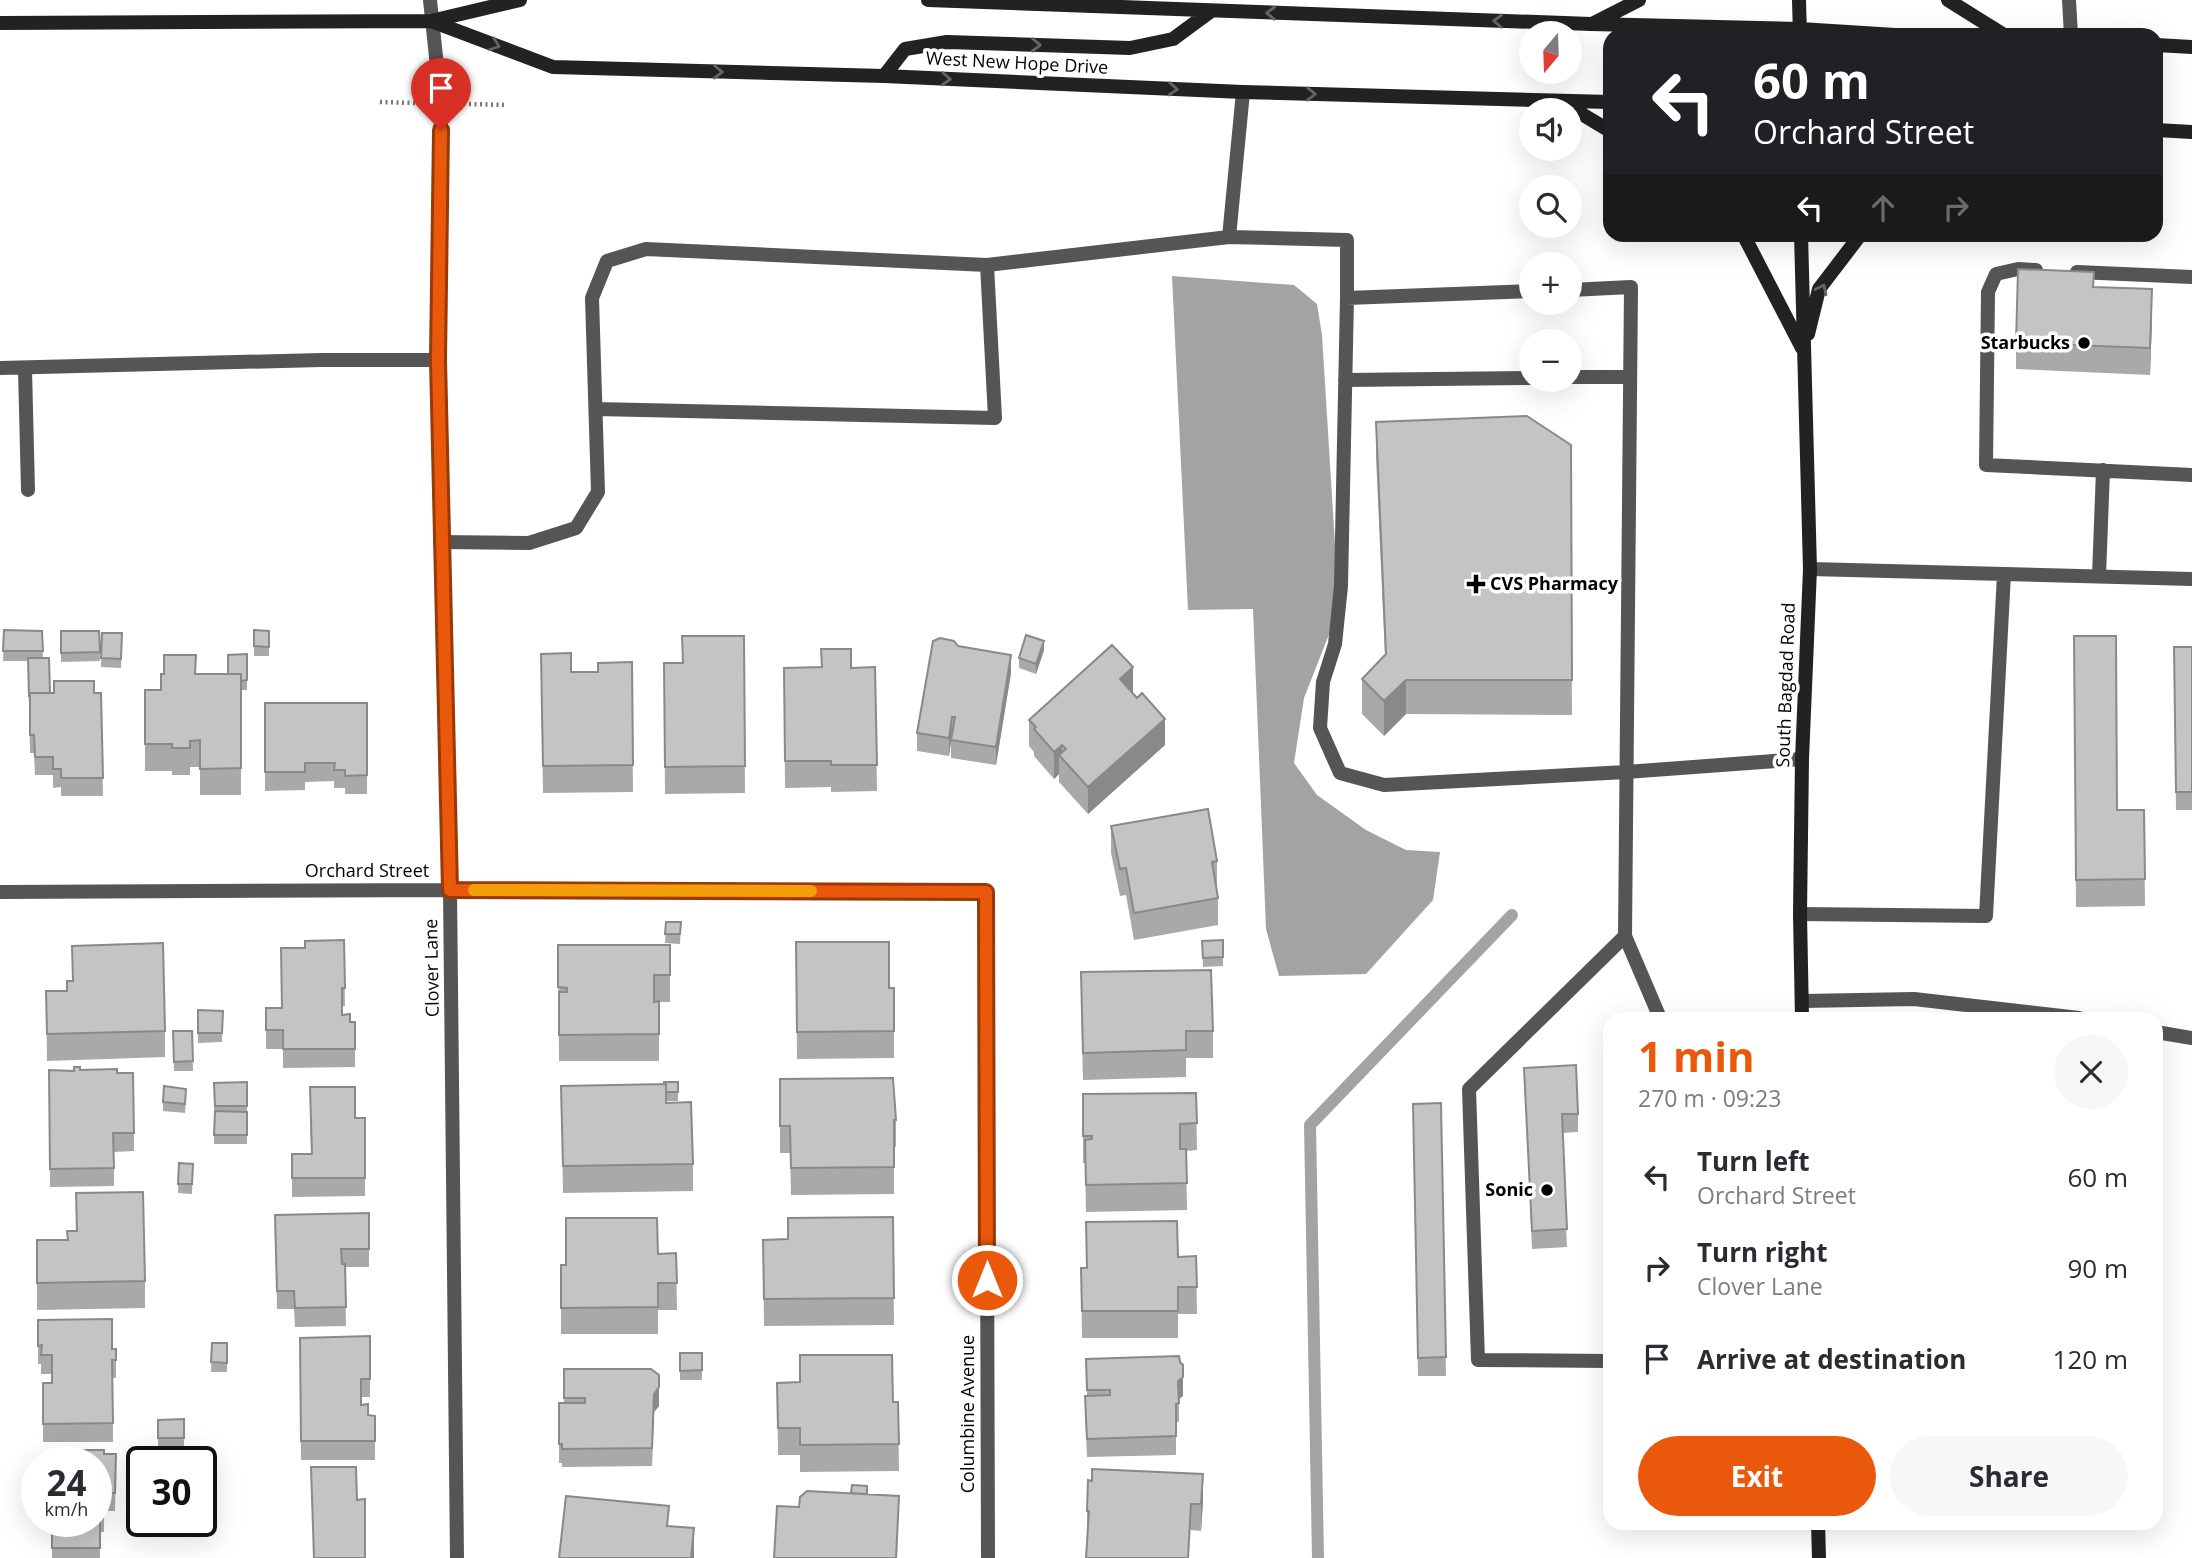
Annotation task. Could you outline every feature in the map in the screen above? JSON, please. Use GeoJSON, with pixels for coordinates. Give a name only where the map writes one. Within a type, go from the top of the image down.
{"type":"FeatureCollection","features":[{"type":"Feature","properties":{"kind":"main road","name":"West New Hope Drive"},"geometry":{"type":"LineString","coordinates":[[0,23],[431,21],[520,0]]}},
{"type":"Feature","properties":{"kind":"main road"},"geometry":{"type":"LineString","coordinates":[[928,0],[1212,6],[1696,28]]}},
{"type":"Feature","properties":{"kind":"main road"},"geometry":{"type":"LineString","coordinates":[[1591,24],[1639,0]]}},
{"type":"Feature","properties":{"kind":"main road"},"geometry":{"type":"LineString","coordinates":[[1799,0],[1800,28]]}},
{"type":"Feature","properties":{"kind":"main road"},"geometry":{"type":"LineString","coordinates":[[1948,0],[1993,28]]}},
{"type":"Feature","properties":{"kind":"main road"},"geometry":{"type":"LineString","coordinates":[[884,76],[905,49],[947,42],[1130,48],[1173,39],[1212,6]]}},
{"type":"Feature","properties":{"kind":"main road","name":"West New Hope Drive"},"geometry":{"type":"LineString","coordinates":[[431,21],[553,67],[884,76],[1243,92],[1519,98]]}},
{"type":"Feature","properties":{"kind":"main road"},"geometry":{"type":"LineString","coordinates":[[2163,45],[2192,47]]}},
{"type":"Feature","properties":{"kind":"main road","name":"West New Hope Drive"},"geometry":{"type":"LineString","coordinates":[[1582,100],[1603,102]]}},
{"type":"Feature","properties":{"kind":"main road"},"geometry":{"type":"LineString","coordinates":[[1582,115],[1603,127]]}},
{"type":"Feature","properties":{"kind":"main road"},"geometry":{"type":"LineString","coordinates":[[2163,130],[2192,132]]}},
{"type":"Feature","properties":{"kind":"main road"},"geometry":{"type":"LineString","coordinates":[[1747,242],[1804,353]]}},
{"type":"Feature","properties":{"kind":"main road"},"geometry":{"type":"LineString","coordinates":[[1801,242],[1804,353]]}},
{"type":"Feature","properties":{"kind":"main road"},"geometry":{"type":"LineString","coordinates":[[1804,353],[1819,289],[1855,242]]}},
{"type":"Feature","properties":{"kind":"main road","name":"South Bagdad Road"},"geometry":{"type":"LineString","coordinates":[[1802,1012],[1802,759],[1810,569],[1804,353]]}},
{"type":"Feature","properties":{"kind":"main road"},"geometry":{"type":"LineString","coordinates":[[1818,1530],[1819,1558]]}},
{"type":"Feature","properties":{"kind":"street","name":"Clover Lane"},"geometry":{"type":"LineString","coordinates":[[430,0],[441,104],[438,360],[440,542],[450,890],[457,1558]]}},
{"type":"Feature","properties":{"kind":"street"},"geometry":{"type":"LineString","coordinates":[[2069,0],[2071,28]]}},
{"type":"Feature","properties":{"kind":"street"},"geometry":{"type":"LineString","coordinates":[[1229,237],[1243,92]]}},
{"type":"Feature","properties":{"kind":"street"},"geometry":{"type":"LineString","coordinates":[[440,542],[529,543],[576,528],[598,492],[592,298],[607,261],[646,249],[987,265],[1229,237],[1347,240],[1341,586],[1335,644],[1323,682],[1320,728],[1340,773],[1384,785],[1802,759]]}},
{"type":"Feature","properties":{"kind":"street"},"geometry":{"type":"LineString","coordinates":[[596,410],[995,418],[987,265]]}},
{"type":"Feature","properties":{"kind":"street"},"geometry":{"type":"LineString","coordinates":[[2192,277],[2018,269],[1996,274],[1988,292],[1986,465],[2192,475]]}},
{"type":"Feature","properties":{"kind":"street"},"geometry":{"type":"LineString","coordinates":[[1582,289],[1631,287],[1625,936],[1657,1012]]}},
{"type":"Feature","properties":{"kind":"street"},"geometry":{"type":"LineString","coordinates":[[1347,298],[1519,291]]}},
{"type":"Feature","properties":{"kind":"street"},"geometry":{"type":"LineString","coordinates":[[0,368],[321,360],[438,360]]}},
{"type":"Feature","properties":{"kind":"street"},"geometry":{"type":"LineString","coordinates":[[24,369],[29,490]]}},
{"type":"Feature","properties":{"kind":"street"},"geometry":{"type":"LineString","coordinates":[[1582,377],[1630,377]]}},
{"type":"Feature","properties":{"kind":"street"},"geometry":{"type":"LineString","coordinates":[[1346,380],[1519,378]]}},
{"type":"Feature","properties":{"kind":"street"},"geometry":{"type":"LineString","coordinates":[[2099,576],[2103,470]]}},
{"type":"Feature","properties":{"kind":"street"},"geometry":{"type":"LineString","coordinates":[[1810,569],[2192,579]]}},
{"type":"Feature","properties":{"kind":"street"},"geometry":{"type":"LineString","coordinates":[[1800,914],[1986,916],[2004,574]]}},
{"type":"Feature","properties":{"kind":"street","name":"Orchard Street"},"geometry":{"type":"LineString","coordinates":[[0,892],[986,892]]}},
{"type":"Feature","properties":{"kind":"street","name":"Columbine Avenue"},"geometry":{"type":"LineString","coordinates":[[986,892],[988,1558]]}},
{"type":"Feature","properties":{"kind":"street"},"geometry":{"type":"LineString","coordinates":[[1603,1361],[1478,1360],[1469,1088],[1625,936]]}},
{"type":"Feature","properties":{"kind":"street"},"geometry":{"type":"LineString","coordinates":[[1802,1001],[1914,999],[2027,1012]]}},
{"type":"Feature","properties":{"kind":"street"},"geometry":{"type":"LineString","coordinates":[[2163,1033],[2192,1038]]}},
{"type":"Feature","properties":{"kind":"shaded area"},"geometry":{"type":"Polygon","coordinates":[[[1172,276],[1294,285],[1317,304],[1322,335],[1339,609],[1304,698],[1294,763],[1317,795],[1366,830],[1406,850],[1440,852],[1433,900],[1366,974],[1279,976],[1266,929],[1253,609],[1188,610],[1172,276]]]}},
{"type":"Feature","properties":{"kind":"building"},"geometry":{"type":"Polygon","coordinates":[[[2018,269],[2094,272],[2093,287],[2152,289],[2150,348],[2016,343],[2018,269]]]}},
{"type":"Feature","properties":{"kind":"building","name":"CVS Pharmacy"},"geometry":{"type":"Polygon","coordinates":[[[1527,416],[1571,445],[1572,680],[1406,680],[1384,701],[1362,679],[1386,654],[1376,422],[1527,416]]]}},
{"type":"Feature","properties":{"kind":"building"},"geometry":{"type":"Polygon","coordinates":[[[4,630],[42,631],[43,651],[3,651],[4,630]]]}},
{"type":"Feature","properties":{"kind":"building"},"geometry":{"type":"Polygon","coordinates":[[[254,630],[269,631],[269,647],[254,646],[254,630]]]}},
{"type":"Feature","properties":{"kind":"building"},"geometry":{"type":"Polygon","coordinates":[[[61,631],[99,631],[100,652],[61,653],[61,631]]]}},
{"type":"Feature","properties":{"kind":"building"},"geometry":{"type":"Polygon","coordinates":[[[102,633],[122,633],[121,659],[101,658],[102,633]]]}},
{"type":"Feature","properties":{"kind":"building"},"geometry":{"type":"Polygon","coordinates":[[[1026,635],[1044,641],[1036,664],[1019,658],[1026,635]]]}},
{"type":"Feature","properties":{"kind":"building"},"geometry":{"type":"Polygon","coordinates":[[[682,636],[744,636],[745,766],[665,767],[664,663],[683,663],[682,636]]]}},
{"type":"Feature","properties":{"kind":"building"},"geometry":{"type":"Polygon","coordinates":[[[2074,636],[2116,636],[2117,810],[2144,810],[2145,879],[2076,880],[2074,636]]]}},
{"type":"Feature","properties":{"kind":"building"},"geometry":{"type":"Polygon","coordinates":[[[940,638],[954,641],[958,646],[1011,655],[996,747],[951,740],[955,717],[952,717],[949,738],[917,733],[933,641],[940,638]]]}},
{"type":"Feature","properties":{"kind":"building"},"geometry":{"type":"Polygon","coordinates":[[[1112,645],[1133,667],[1120,679],[1137,698],[1142,693],[1165,719],[1088,787],[1059,755],[1066,749],[1062,745],[1054,752],[1029,720],[1112,645]]]}},
{"type":"Feature","properties":{"kind":"building"},"geometry":{"type":"Polygon","coordinates":[[[2174,647],[2192,647],[2192,792],[2176,792],[2174,647]]]}},
{"type":"Feature","properties":{"kind":"building"},"geometry":{"type":"Polygon","coordinates":[[[821,649],[851,649],[851,668],[875,667],[877,765],[785,761],[784,668],[822,667],[821,649]]]}},
{"type":"Feature","properties":{"kind":"building"},"geometry":{"type":"Polygon","coordinates":[[[571,653],[571,672],[598,672],[598,663],[632,662],[633,765],[543,766],[541,654],[571,653]]]}},
{"type":"Feature","properties":{"kind":"building"},"geometry":{"type":"Polygon","coordinates":[[[247,654],[247,680],[241,681],[241,674],[228,674],[228,655],[247,654]]]}},
{"type":"Feature","properties":{"kind":"building"},"geometry":{"type":"Polygon","coordinates":[[[164,655],[196,655],[195,674],[241,674],[241,768],[200,769],[200,740],[190,741],[190,748],[172,748],[172,744],[145,744],[145,690],[161,690],[164,655]]]}},
{"type":"Feature","properties":{"kind":"building"},"geometry":{"type":"Polygon","coordinates":[[[28,658],[49,658],[50,693],[30,693],[29,697],[28,658]]]}},
{"type":"Feature","properties":{"kind":"building"},"geometry":{"type":"Polygon","coordinates":[[[54,681],[94,681],[94,693],[101,693],[103,778],[61,778],[61,769],[53,769],[53,757],[35,757],[34,735],[30,735],[30,693],[54,693],[54,681]]]}},
{"type":"Feature","properties":{"kind":"building"},"geometry":{"type":"Polygon","coordinates":[[[265,703],[367,703],[367,775],[345,776],[345,770],[334,770],[335,763],[305,763],[305,772],[265,772],[265,703]]]}},
{"type":"Feature","properties":{"kind":"building"},"geometry":{"type":"Polygon","coordinates":[[[1208,809],[1217,861],[1212,862],[1218,898],[1134,913],[1126,868],[1120,869],[1111,826],[1208,809]]]}},
{"type":"Feature","properties":{"kind":"building"},"geometry":{"type":"Polygon","coordinates":[[[666,922],[681,922],[680,934],[665,934],[666,922]]]}},
{"type":"Feature","properties":{"kind":"building"},"geometry":{"type":"Polygon","coordinates":[[[344,940],[345,988],[342,988],[342,1015],[350,1014],[350,1022],[355,1022],[355,1049],[283,1049],[283,1030],[266,1030],[266,1008],[282,1008],[281,948],[305,948],[305,941],[344,940]]]}},
{"type":"Feature","properties":{"kind":"building"},"geometry":{"type":"Polygon","coordinates":[[[1223,940],[1223,957],[1203,958],[1202,941],[1223,940]]]}},
{"type":"Feature","properties":{"kind":"building"},"geometry":{"type":"Polygon","coordinates":[[[796,942],[889,942],[889,988],[894,988],[894,1031],[797,1032],[796,942]]]}},
{"type":"Feature","properties":{"kind":"building"},"geometry":{"type":"Polygon","coordinates":[[[163,943],[165,1031],[47,1034],[46,991],[67,991],[67,981],[73,981],[72,946],[163,943]]]}},
{"type":"Feature","properties":{"kind":"building"},"geometry":{"type":"Polygon","coordinates":[[[558,945],[670,945],[670,975],[654,975],[654,1002],[659,1001],[659,1034],[559,1035],[559,992],[567,992],[567,988],[558,987],[558,945]]]}},
{"type":"Feature","properties":{"kind":"building"},"geometry":{"type":"Polygon","coordinates":[[[1211,970],[1213,1031],[1186,1031],[1186,1050],[1083,1053],[1081,972],[1211,970]]]}},
{"type":"Feature","properties":{"kind":"building"},"geometry":{"type":"Polygon","coordinates":[[[198,1010],[223,1011],[222,1033],[198,1033],[198,1010]]]}},
{"type":"Feature","properties":{"kind":"building"},"geometry":{"type":"Polygon","coordinates":[[[173,1031],[192,1031],[193,1061],[174,1062],[173,1031]]]}},
{"type":"Feature","properties":{"kind":"building","name":"Sonic"},"geometry":{"type":"Polygon","coordinates":[[[1576,1065],[1578,1114],[1562,1114],[1567,1229],[1532,1231],[1524,1068],[1576,1065]]]}},
{"type":"Feature","properties":{"kind":"building"},"geometry":{"type":"Polygon","coordinates":[[[74,1067],[80,1067],[80,1070],[117,1069],[117,1073],[133,1073],[134,1133],[113,1133],[114,1168],[50,1169],[49,1070],[74,1071],[74,1067]]]}},
{"type":"Feature","properties":{"kind":"building"},"geometry":{"type":"Polygon","coordinates":[[[893,1078],[896,1120],[894,1167],[791,1168],[790,1126],[780,1126],[780,1079],[893,1078]]]}},
{"type":"Feature","properties":{"kind":"building"},"geometry":{"type":"Polygon","coordinates":[[[247,1082],[247,1106],[215,1106],[214,1083],[247,1082]]]}},
{"type":"Feature","properties":{"kind":"building"},"geometry":{"type":"Polygon","coordinates":[[[664,1082],[678,1082],[678,1092],[666,1092],[664,1082]]]}},
{"type":"Feature","properties":{"kind":"building"},"geometry":{"type":"Polygon","coordinates":[[[666,1084],[666,1103],[691,1102],[693,1164],[563,1166],[561,1086],[666,1084]]]}},
{"type":"Feature","properties":{"kind":"building"},"geometry":{"type":"Polygon","coordinates":[[[164,1086],[186,1089],[185,1104],[163,1102],[164,1086]]]}},
{"type":"Feature","properties":{"kind":"building"},"geometry":{"type":"Polygon","coordinates":[[[310,1087],[355,1087],[355,1118],[365,1118],[365,1178],[292,1178],[292,1154],[312,1154],[310,1087]]]}},
{"type":"Feature","properties":{"kind":"building"},"geometry":{"type":"Polygon","coordinates":[[[1196,1093],[1197,1123],[1180,1124],[1180,1149],[1186,1149],[1187,1183],[1086,1185],[1085,1140],[1092,1139],[1092,1136],[1083,1136],[1083,1094],[1196,1093]]]}},
{"type":"Feature","properties":{"kind":"building"},"geometry":{"type":"Polygon","coordinates":[[[1441,1103],[1446,1357],[1418,1358],[1413,1104],[1441,1103]]]}},
{"type":"Feature","properties":{"kind":"building"},"geometry":{"type":"Polygon","coordinates":[[[215,1111],[247,1112],[247,1135],[214,1135],[215,1111]]]}},
{"type":"Feature","properties":{"kind":"building"},"geometry":{"type":"Polygon","coordinates":[[[179,1163],[193,1164],[192,1184],[178,1184],[179,1163]]]}},
{"type":"Feature","properties":{"kind":"building"},"geometry":{"type":"Polygon","coordinates":[[[143,1192],[145,1281],[37,1283],[37,1240],[68,1240],[67,1231],[77,1231],[76,1193],[143,1192]]]}},
{"type":"Feature","properties":{"kind":"building"},"geometry":{"type":"Polygon","coordinates":[[[369,1213],[369,1249],[341,1249],[342,1264],[345,1264],[346,1307],[295,1308],[294,1291],[277,1291],[275,1215],[369,1213]]]}},
{"type":"Feature","properties":{"kind":"building"},"geometry":{"type":"Polygon","coordinates":[[[893,1217],[894,1298],[764,1299],[763,1240],[788,1239],[788,1218],[893,1217]]]}},
{"type":"Feature","properties":{"kind":"building"},"geometry":{"type":"Polygon","coordinates":[[[566,1218],[657,1218],[658,1254],[676,1253],[677,1283],[658,1283],[658,1307],[561,1308],[561,1265],[566,1265],[566,1218]]]}},
{"type":"Feature","properties":{"kind":"building"},"geometry":{"type":"Polygon","coordinates":[[[1177,1221],[1178,1257],[1196,1256],[1197,1287],[1178,1287],[1178,1311],[1082,1311],[1081,1268],[1087,1268],[1086,1222],[1177,1221]]]}},
{"type":"Feature","properties":{"kind":"building"},"geometry":{"type":"Polygon","coordinates":[[[112,1319],[112,1349],[116,1349],[116,1360],[112,1360],[113,1423],[43,1424],[43,1383],[52,1383],[52,1355],[41,1355],[42,1345],[38,1346],[38,1320],[112,1319]]]}},
{"type":"Feature","properties":{"kind":"building"},"geometry":{"type":"Polygon","coordinates":[[[370,1336],[370,1379],[361,1379],[361,1405],[368,1404],[368,1415],[375,1416],[375,1441],[301,1441],[300,1338],[370,1336]]]}},
{"type":"Feature","properties":{"kind":"building"},"geometry":{"type":"Polygon","coordinates":[[[212,1343],[227,1343],[227,1363],[211,1362],[212,1343]]]}},
{"type":"Feature","properties":{"kind":"building"},"geometry":{"type":"Polygon","coordinates":[[[680,1353],[702,1353],[702,1370],[680,1371],[680,1353]]]}},
{"type":"Feature","properties":{"kind":"building"},"geometry":{"type":"Polygon","coordinates":[[[800,1355],[892,1355],[893,1402],[898,1402],[899,1444],[800,1445],[800,1428],[778,1428],[777,1383],[800,1382],[800,1355]]]}},
{"type":"Feature","properties":{"kind":"building"},"geometry":{"type":"Polygon","coordinates":[[[1179,1356],[1183,1365],[1183,1377],[1178,1381],[1176,1436],[1087,1439],[1085,1396],[1110,1395],[1110,1390],[1087,1390],[1086,1359],[1179,1356]]]}},
{"type":"Feature","properties":{"kind":"building"},"geometry":{"type":"Polygon","coordinates":[[[564,1369],[651,1369],[659,1375],[659,1387],[654,1394],[652,1448],[562,1449],[562,1444],[559,1444],[559,1403],[585,1403],[585,1398],[564,1398],[564,1369]]]}},
{"type":"Feature","properties":{"kind":"building"},"geometry":{"type":"Polygon","coordinates":[[[184,1419],[184,1438],[158,1438],[158,1420],[184,1419]]]}},
{"type":"Feature","properties":{"kind":"building"},"geometry":{"type":"Polygon","coordinates":[[[112,1454],[116,1454],[115,1493],[112,1493],[112,1454]]]}},
{"type":"Feature","properties":{"kind":"building"},"geometry":{"type":"Polygon","coordinates":[[[311,1467],[356,1467],[357,1500],[365,1499],[365,1558],[314,1558],[311,1467]]]}},
{"type":"Feature","properties":{"kind":"building"},"geometry":{"type":"Polygon","coordinates":[[[1092,1469],[1203,1474],[1201,1504],[1191,1504],[1188,1558],[1086,1558],[1088,1480],[1092,1481],[1092,1469]]]}},
{"type":"Feature","properties":{"kind":"building"},"geometry":{"type":"Polygon","coordinates":[[[852,1485],[867,1486],[867,1494],[851,1493],[852,1485]]]}},
{"type":"Feature","properties":{"kind":"building"},"geometry":{"type":"Polygon","coordinates":[[[807,1491],[899,1496],[896,1558],[774,1558],[777,1506],[799,1507],[800,1497],[807,1491]]]}},
{"type":"Feature","properties":{"kind":"building"},"geometry":{"type":"Polygon","coordinates":[[[566,1496],[669,1506],[667,1526],[694,1528],[691,1558],[559,1558],[566,1496]]]}},
{"type":"Feature","properties":{"kind":"building"},"geometry":{"type":"Polygon","coordinates":[[[52,1537],[100,1537],[100,1548],[52,1548],[52,1537]]]}},
{"type":"Feature","properties":{"kind":"waterway"},"geometry":{"type":"LineString","coordinates":[[1318,1558],[1310,1125],[1512,915]]}},
{"type":"Feature","properties":{"kind":"slow traffic"},"geometry":{"type":"LineString","coordinates":[[474,890],[811,891]]}},
{"type":"Feature","properties":{"kind":"place","name":"Starbucks"},"geometry":{"type":"Point","coordinates":[2084,343]}},
{"type":"Feature","properties":{"kind":"place","name":"CVS Pharmacy"},"geometry":{"type":"Point","coordinates":[1476,584]}},
{"type":"Feature","properties":{"kind":"place","name":"Sonic"},"geometry":{"type":"Point","coordinates":[1547,1190]}},
{"type":"Feature","properties":{"kind":"route"},"geometry":{"type":"LineString","coordinates":[[441,130],[438,360],[450,890],[986,892],[987,1280]]}}]}
